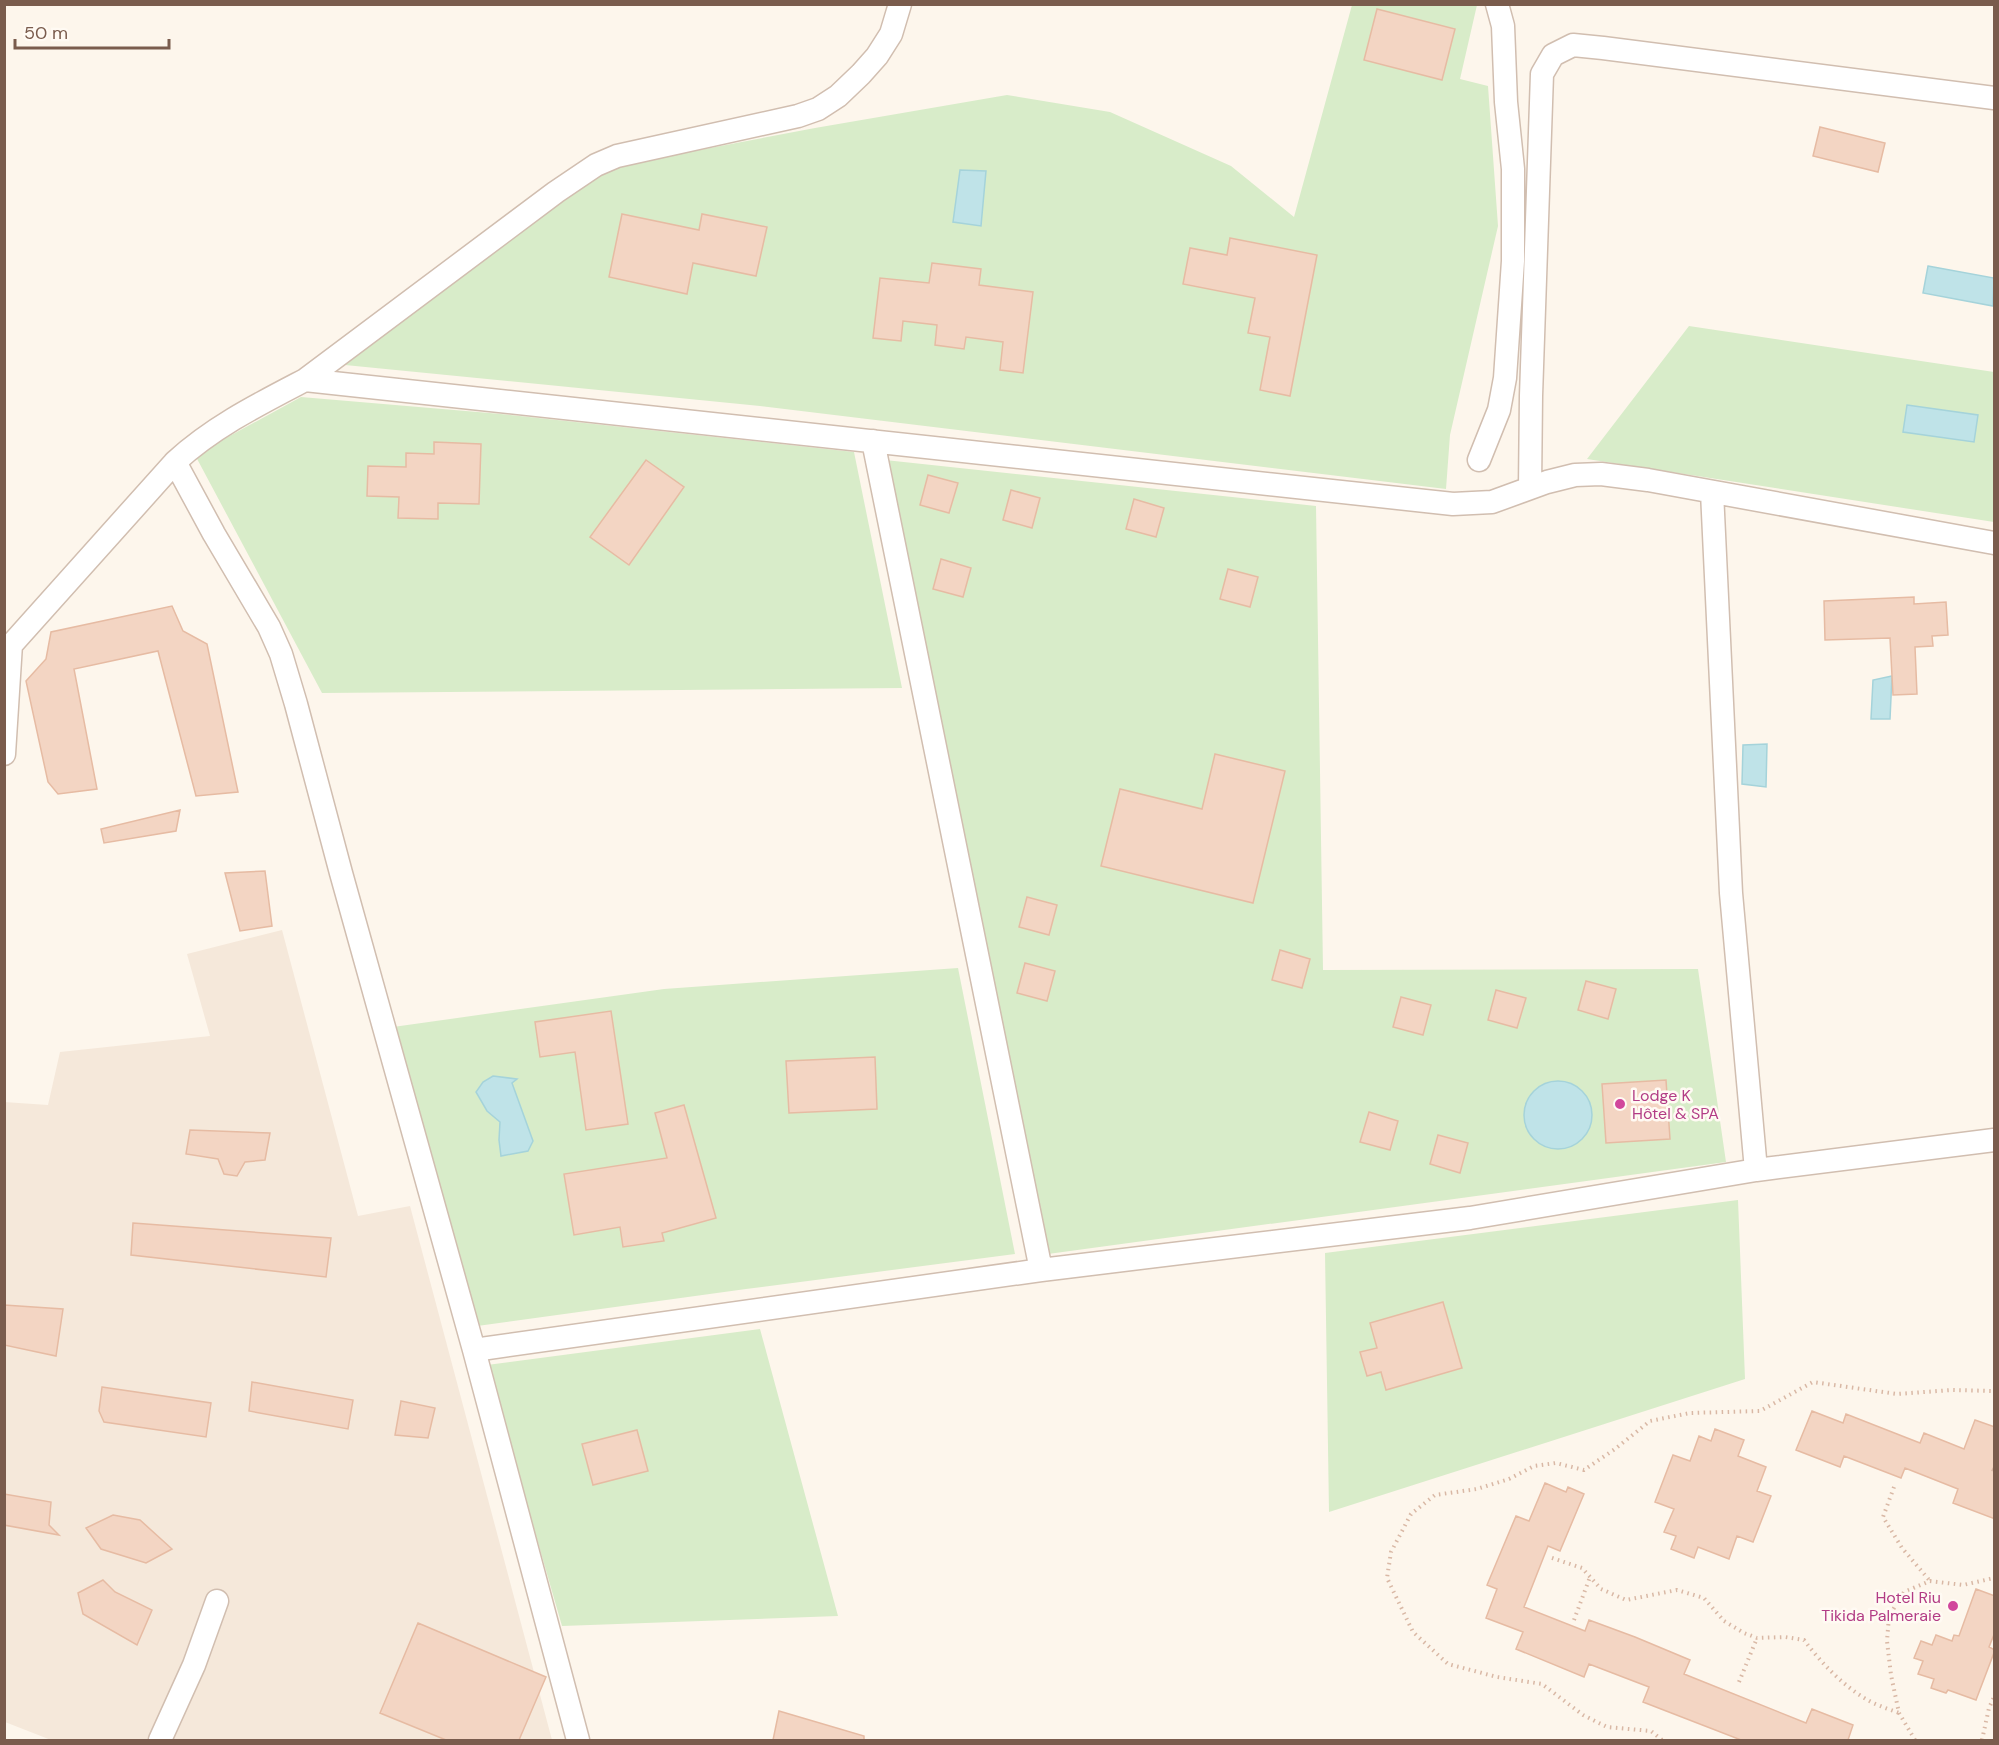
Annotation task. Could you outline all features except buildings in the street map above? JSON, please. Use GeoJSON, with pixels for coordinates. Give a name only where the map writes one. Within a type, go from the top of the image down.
{"type":"FeatureCollection","features":[{"type":"Feature","properties":{"kind":"street"},"geometry":{"type":"LineString","coordinates":[[4,754],[8,648],[175,462],[196,443],[243,413],[304,380],[556,192],[596,165],[617,156],[798,116],[818,109],[838,96],[877,56],[891,34],[900,4]]}},
{"type":"Feature","properties":{"kind":"street"},"geometry":{"type":"LineString","coordinates":[[1479,460],[1499,410],[1505,378],[1513,261],[1513,169],[1506,102],[1503,26],[1497,4]]}},
{"type":"Feature","properties":{"kind":"street"},"geometry":{"type":"LineString","coordinates":[[1530,488],[1542,74],[1553,55],[1573,45],[1995,98]]}},
{"type":"Feature","properties":{"kind":"street"},"geometry":{"type":"LineString","coordinates":[[304,380],[1453,504],[1492,502],[1530,488],[1575,476],[1601,474],[1648,480],[1995,543]]}},
{"type":"Feature","properties":{"kind":"street"},"geometry":{"type":"LineString","coordinates":[[873,441],[1041,1270]]}},
{"type":"Feature","properties":{"kind":"street"},"geometry":{"type":"LineString","coordinates":[[175,462],[269,627],[281,654],[297,704],[578,1740]]}},
{"type":"Feature","properties":{"kind":"street"},"geometry":{"type":"LineString","coordinates":[[1712,492],[1731,893],[1756,1170]]}},
{"type":"Feature","properties":{"kind":"street"},"geometry":{"type":"LineString","coordinates":[[474,1350],[1041,1270],[1470,1218],[1756,1170],[1995,1140]]}},
{"type":"Feature","properties":{"kind":"street"},"geometry":{"type":"LineString","coordinates":[[160,1740],[194,1665],[217,1601]]}},
{"type":"Feature","properties":{"kind":"path"},"geometry":{"type":"LineString","coordinates":[[1662,1740],[1650,1731],[1607,1727],[1583,1715],[1542,1684],[1497,1677],[1448,1664],[1413,1632],[1387,1578],[1391,1552],[1412,1514],[1435,1495],[1477,1489],[1509,1479],[1534,1466],[1556,1463],[1584,1470],[1650,1421],[1690,1413],[1760,1411],[1813,1382],[1897,1394],[1952,1390],[1995,1391]]}},
{"type":"Feature","properties":{"kind":"path"},"geometry":{"type":"LineString","coordinates":[[1894,1487],[1883,1516],[1902,1548],[1930,1581]]}},
{"type":"Feature","properties":{"kind":"path"},"geometry":{"type":"LineString","coordinates":[[1552,1558],[1582,1568],[1601,1589],[1626,1600],[1677,1590],[1704,1599],[1724,1621],[1758,1638],[1785,1637],[1804,1640],[1822,1663],[1840,1679],[1872,1702],[1899,1713]]}},
{"type":"Feature","properties":{"kind":"path"},"geometry":{"type":"LineString","coordinates":[[1574,1620],[1590,1577]]}},
{"type":"Feature","properties":{"kind":"path"},"geometry":{"type":"LineString","coordinates":[[1915,1740],[1899,1713],[1891,1675],[1888,1653],[1889,1616],[1904,1592],[1930,1581],[1963,1585],[1995,1578]]}},
{"type":"Feature","properties":{"kind":"path"},"geometry":{"type":"LineString","coordinates":[[1739,1682],[1758,1638]]}},
{"type":"Feature","properties":{"kind":"path"},"geometry":{"type":"LineString","coordinates":[[1982,1740],[1989,1708],[1995,1697]]}},
{"type":"Feature","properties":{"kind":"shaded area"},"geometry":{"type":"Polygon","coordinates":[[[282,930],[358,1216],[410,1206],[552,1740],[51,1740],[5,1722],[4,1102],[48,1105],[60,1052],[210,1036],[187,954],[282,930]]]}},
{"type":"Feature","properties":{"kind":"green space"},"geometry":{"type":"Polygon","coordinates":[[[1352,5],[1477,5],[1460,79],[1488,86],[1498,226],[1450,435],[1446,489],[760,406],[345,365],[605,168],[815,128],[1007,95],[1110,112],[1231,166],[1294,217],[1352,5]]]}},
{"type":"Feature","properties":{"kind":"green space"},"geometry":{"type":"Polygon","coordinates":[[[1689,326],[1994,372],[1994,522],[1587,459],[1689,326]]]}},
{"type":"Feature","properties":{"kind":"green space"},"geometry":{"type":"Polygon","coordinates":[[[301,397],[501,414],[854,452],[902,688],[322,693],[195,455],[301,397]]]}},
{"type":"Feature","properties":{"kind":"green space"},"geometry":{"type":"Polygon","coordinates":[[[885,460],[1316,506],[1323,970],[1698,969],[1726,1162],[1048,1254],[885,460]]]}},
{"type":"Feature","properties":{"kind":"green space"},"geometry":{"type":"Polygon","coordinates":[[[958,968],[1015,1254],[470,1327],[393,1027],[664,989],[958,968]]]}},
{"type":"Feature","properties":{"kind":"green space"},"geometry":{"type":"Polygon","coordinates":[[[1738,1200],[1745,1379],[1329,1512],[1325,1253],[1738,1200]]]}},
{"type":"Feature","properties":{"kind":"green space"},"geometry":{"type":"Polygon","coordinates":[[[760,1329],[838,1616],[562,1626],[487,1365],[760,1329]]]}},
{"type":"Feature","properties":{"kind":"water"},"geometry":{"type":"Polygon","coordinates":[[[960,170],[986,171],[981,226],[953,222],[960,170]]]}},
{"type":"Feature","properties":{"kind":"water"},"geometry":{"type":"Polygon","coordinates":[[[1928,266],[1994,278],[1993,306],[1923,293],[1928,266]]]}},
{"type":"Feature","properties":{"kind":"water"},"geometry":{"type":"Polygon","coordinates":[[[1907,405],[1978,415],[1974,442],[1903,432],[1907,405]]]}},
{"type":"Feature","properties":{"kind":"water"},"geometry":{"type":"Polygon","coordinates":[[[1892,676],[1890,719],[1871,719],[1873,680],[1892,676]]]}},
{"type":"Feature","properties":{"kind":"water"},"geometry":{"type":"Polygon","coordinates":[[[1767,744],[1766,787],[1742,784],[1743,745],[1767,744]]]}},
{"type":"Feature","properties":{"kind":"water"},"geometry":{"type":"Polygon","coordinates":[[[493,1076],[517,1079],[512,1083],[533,1141],[528,1151],[501,1156],[500,1122],[487,1111],[476,1092],[483,1082],[493,1076]]]}},
{"type":"Feature","properties":{"kind":"water"},"geometry":{"type":"Polygon","coordinates":[[[1558,1081],[1571,1084],[1582,1091],[1589,1102],[1592,1115],[1589,1128],[1582,1139],[1571,1146],[1558,1149],[1545,1146],[1534,1139],[1527,1128],[1524,1115],[1527,1102],[1534,1091],[1545,1084],[1558,1081]]]}},
{"type":"Feature","properties":{"kind":"place","name":"Lodge K Hôtel & SPA"},"geometry":{"type":"Point","coordinates":[1620,1104]}},
{"type":"Feature","properties":{"kind":"place","name":"Hotel Riu Tikida Palmeraie"},"geometry":{"type":"Point","coordinates":[1953,1606]}}]}
